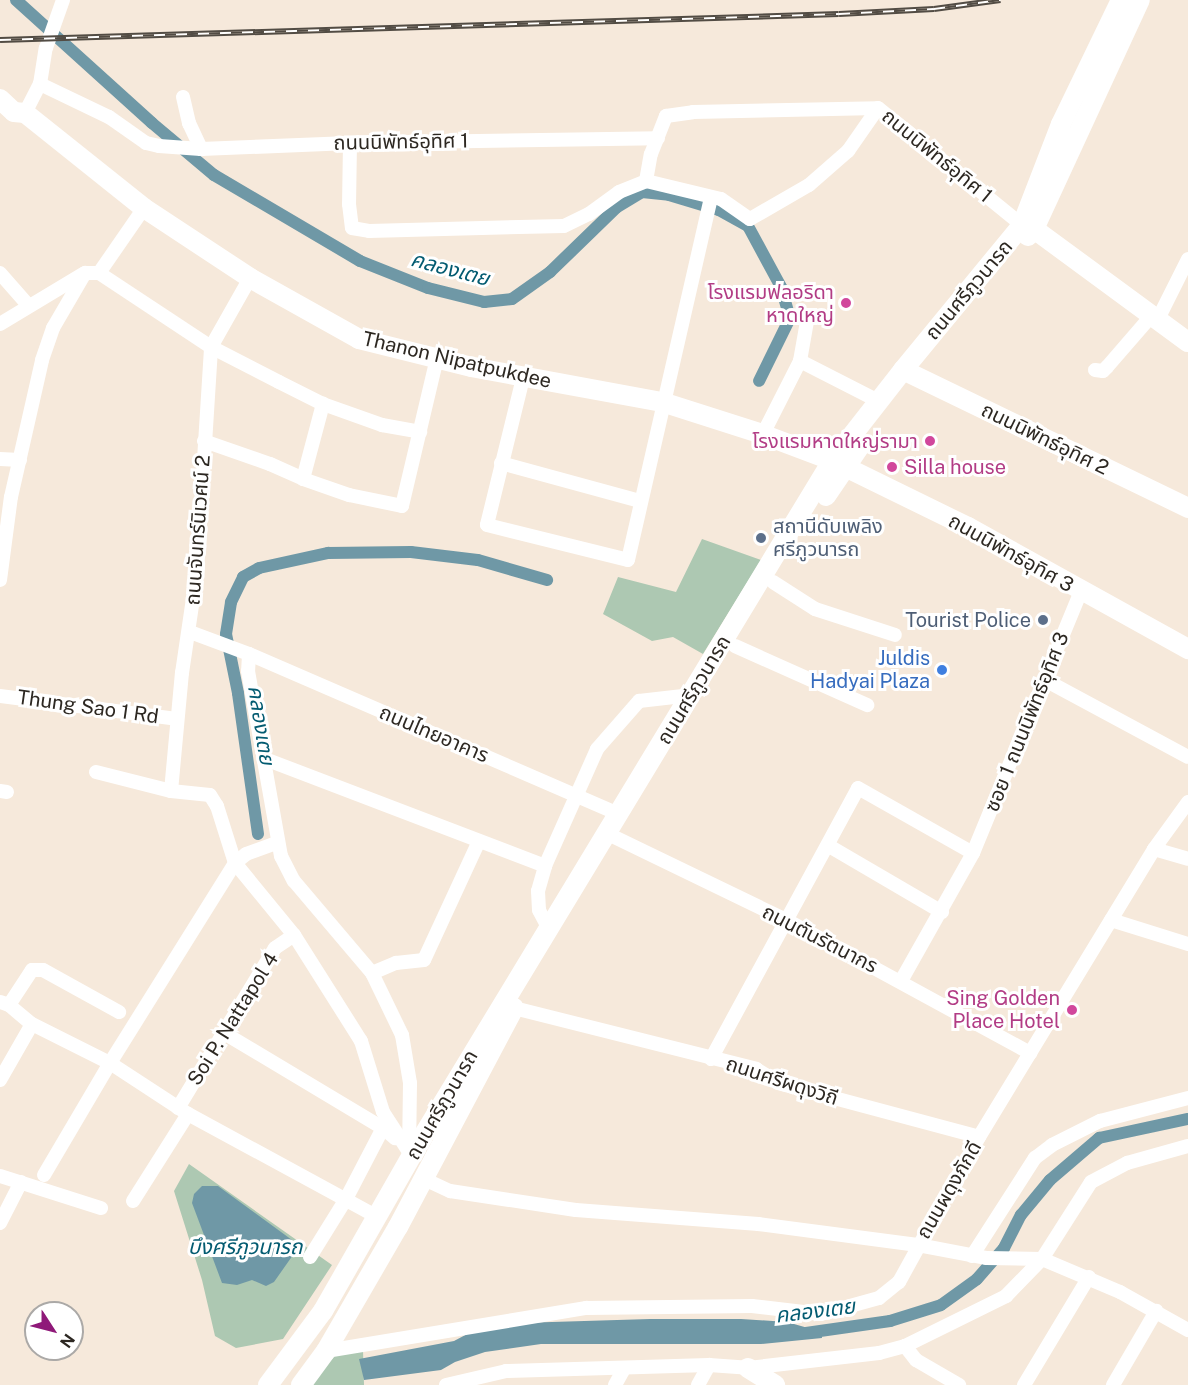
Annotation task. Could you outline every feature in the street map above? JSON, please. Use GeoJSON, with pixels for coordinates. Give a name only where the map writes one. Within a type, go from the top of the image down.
{"type":"FeatureCollection","features":[{"type":"Feature","properties":{"kind":"main road","name":"ถนนศรีภูวนารถ"},"geometry":{"type":"LineString","coordinates":[[1028,227],[1061,124],[1121,0]]}},
{"type":"Feature","properties":{"kind":"main road","name":"ถนนศรีภูวนารถ"},"geometry":{"type":"LineString","coordinates":[[301,1385],[326,1351],[398,1227],[549,929],[735,646],[838,464],[1028,227],[1140,0]]}},
{"type":"Feature","properties":{"kind":"main road","name":"Thanon Nipatpukdee"},"geometry":{"type":"LineString","coordinates":[[0,99],[14,112],[25,113],[144,208],[250,278],[359,339],[523,378],[662,402],[763,434],[838,464]]}},
{"type":"Feature","properties":{"kind":"main road","name":"ถนนนิพัทธ์อุทิศ 1"},"geometry":{"type":"LineString","coordinates":[[1028,227],[1188,342]]}},
{"type":"Feature","properties":{"kind":"main road","name":"ถนนศรีภูวนารถ"},"geometry":{"type":"LineString","coordinates":[[268,1385],[323,1311],[378,1217],[415,1146],[508,1006],[611,836],[619,814],[838,464],[878,401],[909,373]]}},
{"type":"Feature","properties":{"kind":"main road","name":"ถนนนิพัทธ์อุทิศ 2"},"geometry":{"type":"LineString","coordinates":[[909,373],[1188,508]]}},
{"type":"Feature","properties":{"kind":"main road","name":"ถนนนิพัทธ์อุทิศ 3"},"geometry":{"type":"LineString","coordinates":[[838,464],[968,527],[1188,649]]}},
{"type":"Feature","properties":{"kind":"main road"},"geometry":{"type":"LineString","coordinates":[[378,1217],[398,1227]]}},
{"type":"Feature","properties":{"kind":"main road"},"geometry":{"type":"LineString","coordinates":[[748,1368],[775,1385]]}},
{"type":"Feature","properties":{"kind":"street"},"geometry":{"type":"LineString","coordinates":[[25,113],[40,84],[46,48],[63,0]]}},
{"type":"Feature","properties":{"kind":"street","name":"ถนนนิพัทธ์อุทิศ 1"},"geometry":{"type":"LineString","coordinates":[[40,84],[109,117],[153,145],[201,149],[350,143],[658,138]]}},
{"type":"Feature","properties":{"kind":"street"},"geometry":{"type":"LineString","coordinates":[[183,97],[189,123],[201,149]]}},
{"type":"Feature","properties":{"kind":"street"},"geometry":{"type":"LineString","coordinates":[[350,143],[349,204],[352,228],[369,231],[564,226],[589,214],[619,192],[646,181],[721,199],[750,219],[808,185],[848,151],[878,108]]}},
{"type":"Feature","properties":{"kind":"street","name":"ถนนนิพัทธ์อุทิศ 1"},"geometry":{"type":"LineString","coordinates":[[646,181],[651,154],[666,116],[693,112],[878,108],[1028,227]]}},
{"type":"Feature","properties":{"kind":"street"},"geometry":{"type":"LineString","coordinates":[[523,378],[487,525],[628,560],[662,402],[711,197]]}},
{"type":"Feature","properties":{"kind":"street"},"geometry":{"type":"LineString","coordinates":[[0,577],[11,497],[42,360],[53,328],[92,273],[144,208]]}},
{"type":"Feature","properties":{"kind":"street"},"geometry":{"type":"LineString","coordinates":[[1095,370],[1103,371],[1107,368],[1155,317],[1188,259]]}},
{"type":"Feature","properties":{"kind":"street"},"geometry":{"type":"LineString","coordinates":[[0,273],[28,305]]}},
{"type":"Feature","properties":{"kind":"street"},"geometry":{"type":"LineString","coordinates":[[0,324],[28,305],[92,273]]}},
{"type":"Feature","properties":{"kind":"street"},"geometry":{"type":"LineString","coordinates":[[92,273],[211,347],[323,404],[382,424],[420,432]]}},
{"type":"Feature","properties":{"kind":"street","name":"ถนนจันทร์นิเวศน์ 2"},"geometry":{"type":"LineString","coordinates":[[171,791],[177,719],[197,571],[211,347],[250,278]]}},
{"type":"Feature","properties":{"kind":"street"},"geometry":{"type":"LineString","coordinates":[[763,434],[800,361],[807,323]]}},
{"type":"Feature","properties":{"kind":"street"},"geometry":{"type":"LineString","coordinates":[[204,441],[270,464],[303,480],[349,495],[402,507],[437,358]]}},
{"type":"Feature","properties":{"kind":"street"},"geometry":{"type":"LineString","coordinates":[[800,361],[878,401]]}},
{"type":"Feature","properties":{"kind":"street"},"geometry":{"type":"LineString","coordinates":[[303,480],[323,404]]}},
{"type":"Feature","properties":{"kind":"street"},"geometry":{"type":"LineString","coordinates":[[0,459],[20,460]]}},
{"type":"Feature","properties":{"kind":"street"},"geometry":{"type":"LineString","coordinates":[[501,463],[640,501]]}},
{"type":"Feature","properties":{"kind":"street"},"geometry":{"type":"LineString","coordinates":[[773,582],[815,609],[895,635]]}},
{"type":"Feature","properties":{"kind":"street","name":"ซอย 1 ถนนนิพัทธ์อุทิศ 3"},"geometry":{"type":"LineString","coordinates":[[901,981],[942,912],[973,853],[1081,591]]}},
{"type":"Feature","properties":{"kind":"street","name":"ถนนไทยอาคาร"},"geometry":{"type":"LineString","coordinates":[[190,632],[245,652],[619,814]]}},
{"type":"Feature","properties":{"kind":"street"},"geometry":{"type":"LineString","coordinates":[[735,646],[867,705]]}},
{"type":"Feature","properties":{"kind":"street"},"geometry":{"type":"LineString","coordinates":[[245,652],[265,759],[273,844],[294,880],[372,973],[402,1035],[410,1083],[415,1146]]}},
{"type":"Feature","properties":{"kind":"street"},"geometry":{"type":"LineString","coordinates":[[1045,680],[1188,757]]}},
{"type":"Feature","properties":{"kind":"street"},"geometry":{"type":"LineString","coordinates":[[549,929],[539,910],[538,891],[545,866],[597,748],[639,701],[692,695]]}},
{"type":"Feature","properties":{"kind":"street","name":"Thung Sao 1 Rd"},"geometry":{"type":"LineString","coordinates":[[0,696],[177,719]]}},
{"type":"Feature","properties":{"kind":"street"},"geometry":{"type":"LineString","coordinates":[[265,759],[545,866]]}},
{"type":"Feature","properties":{"kind":"street"},"geometry":{"type":"LineString","coordinates":[[96,772],[171,791],[210,795],[240,859],[294,935],[362,1041],[383,1112],[415,1146]]}},
{"type":"Feature","properties":{"kind":"street"},"geometry":{"type":"LineString","coordinates":[[711,1059],[829,846],[858,788],[973,853]]}},
{"type":"Feature","properties":{"kind":"street","name":"ถนนผดุงภักดี"},"geometry":{"type":"LineString","coordinates":[[424,1179],[450,1191],[576,1210],[758,1224],[918,1245],[979,1137],[1154,849],[1188,802]]}},
{"type":"Feature","properties":{"kind":"street","name":"ถนนตันรัตนากร"},"geometry":{"type":"LineString","coordinates":[[611,836],[788,921],[1030,1053]]}},
{"type":"Feature","properties":{"kind":"street"},"geometry":{"type":"LineString","coordinates":[[372,973],[396,963],[424,960],[478,841]]}},
{"type":"Feature","properties":{"kind":"street"},"geometry":{"type":"LineString","coordinates":[[44,1175],[110,1063],[240,859],[273,844]]}},
{"type":"Feature","properties":{"kind":"street"},"geometry":{"type":"LineString","coordinates":[[829,846],[942,912]]}},
{"type":"Feature","properties":{"kind":"street"},"geometry":{"type":"LineString","coordinates":[[1154,849],[1188,859]]}},
{"type":"Feature","properties":{"kind":"street"},"geometry":{"type":"LineString","coordinates":[[1111,920],[1188,944]]}},
{"type":"Feature","properties":{"kind":"street","name":"Soi P. Nattapol 4"},"geometry":{"type":"LineString","coordinates":[[134,1201],[224,1033],[275,948],[294,935]]}},
{"type":"Feature","properties":{"kind":"street"},"geometry":{"type":"LineString","coordinates":[[119,1012],[42,970],[32,970],[5,1003],[32,1024],[110,1063],[183,1111],[378,1217]]}},
{"type":"Feature","properties":{"kind":"street","name":"ถนนศรีผดุงวิถี"},"geometry":{"type":"LineString","coordinates":[[508,1006],[756,1069],[778,1083],[979,1137]]}},
{"type":"Feature","properties":{"kind":"street"},"geometry":{"type":"LineString","coordinates":[[0,1080],[32,1024]]}},
{"type":"Feature","properties":{"kind":"street"},"geometry":{"type":"LineString","coordinates":[[224,1033],[415,1146]]}},
{"type":"Feature","properties":{"kind":"street"},"geometry":{"type":"LineString","coordinates":[[972,1256],[1035,1158],[1052,1144],[1100,1121],[1188,1098]]}},
{"type":"Feature","properties":{"kind":"street"},"geometry":{"type":"LineString","coordinates":[[310,1257],[346,1199],[383,1128]]}},
{"type":"Feature","properties":{"kind":"street"},"geometry":{"type":"LineString","coordinates":[[453,1384],[506,1371],[709,1365],[748,1368],[879,1353],[904,1346],[1006,1296],[1036,1259],[1091,1182],[1127,1162],[1188,1146]]}},
{"type":"Feature","properties":{"kind":"street"},"geometry":{"type":"LineString","coordinates":[[0,1176],[101,1208]]}},
{"type":"Feature","properties":{"kind":"street"},"geometry":{"type":"LineString","coordinates":[[0,1223],[21,1182]]}},
{"type":"Feature","properties":{"kind":"street"},"geometry":{"type":"LineString","coordinates":[[326,1351],[586,1308],[752,1306],[821,1314],[879,1298],[898,1282],[918,1245],[986,1258],[1036,1259],[1089,1277],[1188,1329]]}},
{"type":"Feature","properties":{"kind":"street"},"geometry":{"type":"LineString","coordinates":[[1024,1385],[1089,1277]]}},
{"type":"Feature","properties":{"kind":"street"},"geometry":{"type":"LineString","coordinates":[[1113,1385],[1156,1311]]}},
{"type":"Feature","properties":{"kind":"street"},"geometry":{"type":"LineString","coordinates":[[904,1346],[916,1360],[959,1385]]}},
{"type":"Feature","properties":{"kind":"street"},"geometry":{"type":"LineString","coordinates":[[698,1385],[709,1365]]}},
{"type":"Feature","properties":{"kind":"street"},"geometry":{"type":"LineString","coordinates":[[615,1385],[624,1369]]}},
{"type":"Feature","properties":{"kind":"green space"},"geometry":{"type":"Polygon","coordinates":[[[702,539],[761,560],[703,654],[673,637],[652,641],[603,614],[618,577],[676,592],[702,539]]]}},
{"type":"Feature","properties":{"kind":"green space"},"geometry":{"type":"Polygon","coordinates":[[[189,1164],[332,1265],[283,1339],[236,1348],[215,1336],[202,1280],[174,1191],[189,1164]]]}},
{"type":"Feature","properties":{"kind":"green space"},"geometry":{"type":"Polygon","coordinates":[[[363,1350],[364,1385],[304,1385],[326,1351],[363,1350]]]}},
{"type":"Feature","properties":{"kind":"water","name":"บึงศรีภูวนารถ"},"geometry":{"type":"Polygon","coordinates":[[[202,1186],[218,1186],[292,1240],[293,1255],[274,1282],[266,1286],[252,1280],[237,1285],[222,1283],[192,1203],[194,1194],[202,1186]]]}},
{"type":"Feature","properties":{"kind":"water"},"geometry":{"type":"Polygon","coordinates":[[[741,1319],[787,1322],[808,1328],[821,1327],[822,1338],[761,1344],[541,1344],[485,1352],[455,1362],[441,1370],[364,1380],[359,1359],[454,1341],[471,1332],[519,1323],[741,1319]]]}},
{"type":"Feature","properties":{"kind":"waterway","name":"คลองเตย"},"geometry":{"type":"LineString","coordinates":[[16,0],[152,123],[214,175],[360,261],[428,288],[484,302],[512,299],[550,272],[617,207],[642,192],[669,195],[719,210],[748,226],[781,287],[790,318],[759,381]]}},
{"type":"Feature","properties":{"kind":"waterway","name":"คลองเตย"},"geometry":{"type":"LineString","coordinates":[[258,834],[238,693],[226,634],[231,602],[243,577],[259,568],[328,553],[411,552],[478,560],[547,580]]}},
{"type":"Feature","properties":{"kind":"waterway","name":"คลองเตย"},"geometry":{"type":"LineString","coordinates":[[806,1333],[890,1321],[941,1305],[977,1279],[1004,1248],[1021,1215],[1050,1180],[1099,1138],[1188,1119]]}},
{"type":"Feature","properties":{"kind":"railway"},"geometry":{"type":"LineString","coordinates":[[0,40],[839,14],[934,9],[1000,0]]}},
{"type":"Feature","properties":{"kind":"place","name":"โรงแรมฟลอริดา หาดใหญ่"},"geometry":{"type":"Point","coordinates":[846,303]}},
{"type":"Feature","properties":{"kind":"place","name":"โรงแรมหาดใหญ่รามา"},"geometry":{"type":"Point","coordinates":[930,441]}},
{"type":"Feature","properties":{"kind":"place","name":"Silla house"},"geometry":{"type":"Point","coordinates":[892,467]}},
{"type":"Feature","properties":{"kind":"place","name":"สถานีดับเพลิง ศรีภูวนารถ"},"geometry":{"type":"Point","coordinates":[761,538]}},
{"type":"Feature","properties":{"kind":"place","name":"Tourist Police"},"geometry":{"type":"Point","coordinates":[1043,620]}},
{"type":"Feature","properties":{"kind":"place","name":"Juldis Hadyai Plaza"},"geometry":{"type":"Point","coordinates":[942,670]}},
{"type":"Feature","properties":{"kind":"place","name":"Sing Golden Place Hotel"},"geometry":{"type":"Point","coordinates":[1072,1010]}}]}
